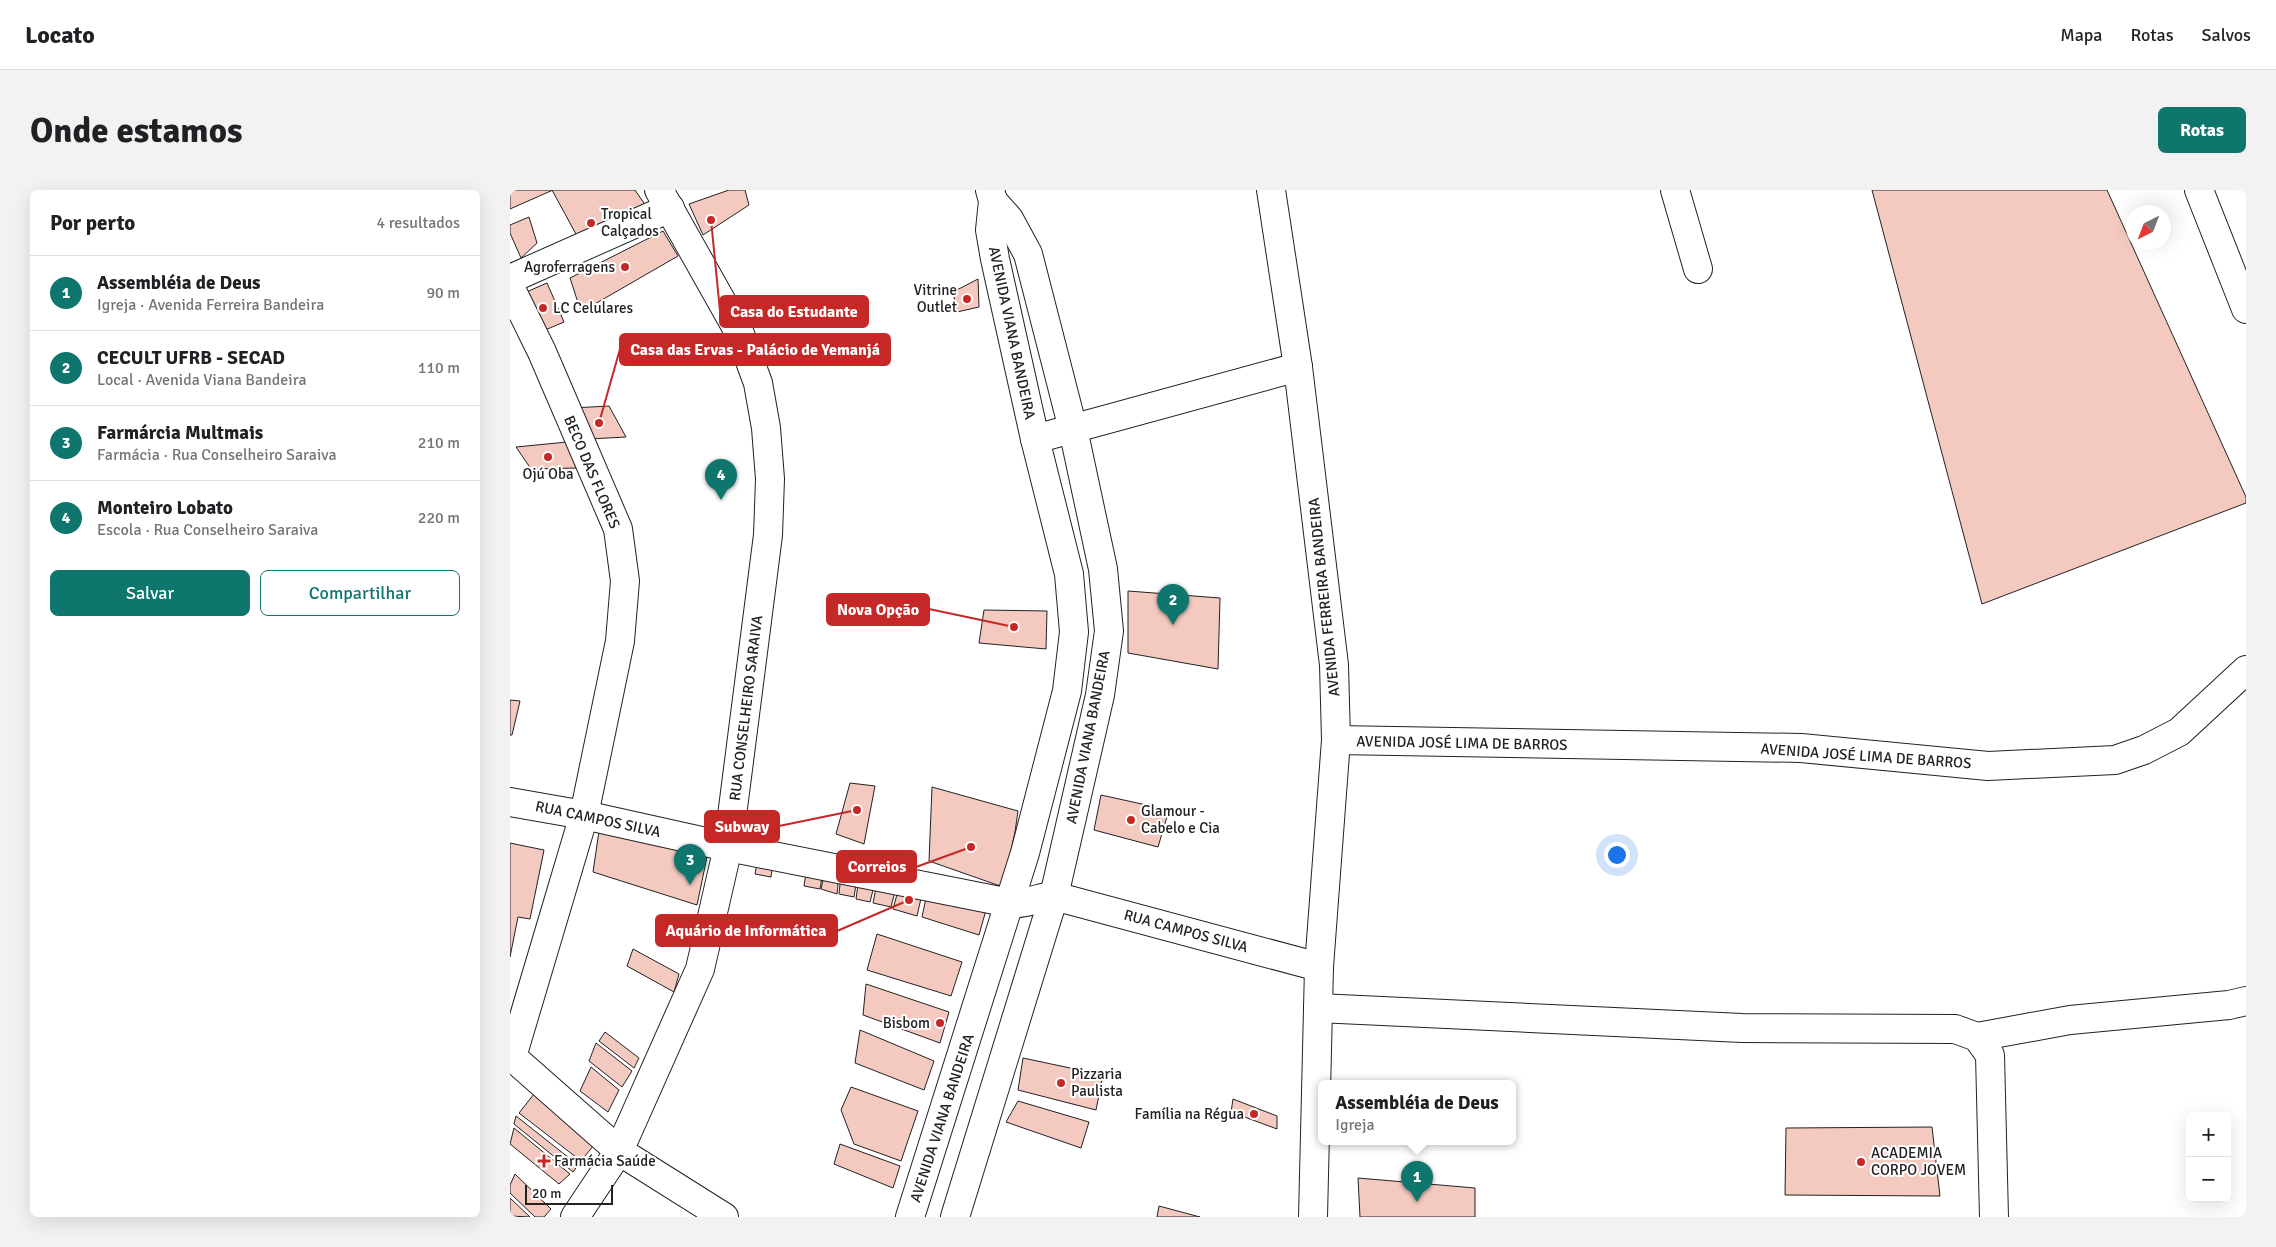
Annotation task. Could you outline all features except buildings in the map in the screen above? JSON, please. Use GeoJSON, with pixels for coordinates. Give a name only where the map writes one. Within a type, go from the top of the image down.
{"type":"FeatureCollection","features":[{"type":"Feature","properties":{"kind":"street","name":"AVENIDA FERREIRA BANDEIRA"},"geometry":{"type":"LineString","coordinates":[[1271,190],[1298,367],[1334,665],[1336,740],[1318,967],[1314,1217]]}},
{"type":"Feature","properties":{"kind":"street"},"geometry":{"type":"LineString","coordinates":[[1675,190],[1698,269]]}},
{"type":"Feature","properties":{"kind":"street"},"geometry":{"type":"LineString","coordinates":[[2199,190],[2246,309]]}},
{"type":"Feature","properties":{"kind":"street","name":"AVENIDA VIANA BANDEIRA"},"geometry":{"type":"LineString","coordinates":[[955,1217],[1054,896],[1100,694],[1109,631],[1104,569],[1073,429],[1028,254],[1010,219],[992,196]]}},
{"type":"Feature","properties":{"kind":"street","name":"AVENIDA VIANA BANDEIRA"},"geometry":{"type":"LineString","coordinates":[[910,1217],[1026,853],[1067,691],[1074,632],[1069,574],[1035,439],[995,259],[990,230],[992,196]]}},
{"type":"Feature","properties":{"kind":"street"},"geometry":{"type":"LineString","coordinates":[[510,280],[665,199]]}},
{"type":"Feature","properties":{"kind":"street","name":"RUA CONSELHEIRO SARAIVA"},"geometry":{"type":"LineString","coordinates":[[575,1217],[619,1151],[700,968],[728,847],[768,535],[770,479],[766,428],[758,383],[740,334],[665,199]]}},
{"type":"Feature","properties":{"kind":"street","name":"BECO DAS FLORES"},"geometry":{"type":"LineString","coordinates":[[510,286],[542,352],[618,528],[625,581],[620,641],[584,815],[511,1056]]}},
{"type":"Feature","properties":{"kind":"street"},"geometry":{"type":"LineString","coordinates":[[1035,439],[1298,367]]}},
{"type":"Feature","properties":{"kind":"street","name":"AVENIDA JOSÉ LIMA DE BARROS"},"geometry":{"type":"LineString","coordinates":[[1336,740],[1801,748],[1988,766],[2115,760],[2144,750],[2179,732],[2246,670]]}},
{"type":"Feature","properties":{"kind":"street","name":"RUA CAMPOS SILVA"},"geometry":{"type":"LineString","coordinates":[[510,802],[584,815],[728,847],[1010,903]]}},
{"type":"Feature","properties":{"kind":"street"},"geometry":{"type":"LineString","coordinates":[[1010,903],[1018,904],[1040,897],[1054,896]]}},
{"type":"Feature","properties":{"kind":"street","name":"RUA CAMPOS SILVA"},"geometry":{"type":"LineString","coordinates":[[1054,896],[1318,967]]}},
{"type":"Feature","properties":{"kind":"street"},"geometry":{"type":"LineString","coordinates":[[1318,1008],[1522,1016],[1742,1028],[1955,1029],[1977,1037],[2070,1020],[2229,1005],[2246,1001]]}},
{"type":"Feature","properties":{"kind":"street"},"geometry":{"type":"LineString","coordinates":[[1977,1037],[1990,1055],[1994,1217]]}},
{"type":"Feature","properties":{"kind":"street"},"geometry":{"type":"LineString","coordinates":[[511,1056],[619,1151],[724,1217]]}},
{"type":"Feature","properties":{"kind":"place","name":"Casa do Estudante"},"geometry":{"type":"Point","coordinates":[711,220]}},
{"type":"Feature","properties":{"kind":"place","name":"Tropical Calçados"},"geometry":{"type":"Point","coordinates":[591,223]}},
{"type":"Feature","properties":{"kind":"place","name":"Agroferragens"},"geometry":{"type":"Point","coordinates":[625,267]}},
{"type":"Feature","properties":{"kind":"place","name":"Vitrine Outlet"},"geometry":{"type":"Point","coordinates":[967,299]}},
{"type":"Feature","properties":{"kind":"place","name":"LC Celulares"},"geometry":{"type":"Point","coordinates":[543,308]}},
{"type":"Feature","properties":{"kind":"place","name":"Casa das Ervas - Palácio de Yemanjá"},"geometry":{"type":"Point","coordinates":[599,423]}},
{"type":"Feature","properties":{"kind":"place","name":"Ojú Oba"},"geometry":{"type":"Point","coordinates":[548,457]}},
{"type":"Feature","properties":{"kind":"place","name":"Monteiro Lobato"},"geometry":{"type":"Point","coordinates":[721,500]}},
{"type":"Feature","properties":{"kind":"place","name":"CECULT UFRB - SECAD"},"geometry":{"type":"Point","coordinates":[1173,625]}},
{"type":"Feature","properties":{"kind":"place","name":"Nova Opção"},"geometry":{"type":"Point","coordinates":[1014,627]}},
{"type":"Feature","properties":{"kind":"place","name":"Subway"},"geometry":{"type":"Point","coordinates":[857,810]}},
{"type":"Feature","properties":{"kind":"place","name":"Glamour - Cabelo e Cia"},"geometry":{"type":"Point","coordinates":[1131,820]}},
{"type":"Feature","properties":{"kind":"place","name":"Correios"},"geometry":{"type":"Point","coordinates":[971,847]}},
{"type":"Feature","properties":{"kind":"place","name":"Farmárcia Multmais"},"geometry":{"type":"Point","coordinates":[690,885]}},
{"type":"Feature","properties":{"kind":"place","name":"Aquário de Informática"},"geometry":{"type":"Point","coordinates":[909,900]}},
{"type":"Feature","properties":{"kind":"place","name":"Bisbom"},"geometry":{"type":"Point","coordinates":[940,1023]}},
{"type":"Feature","properties":{"kind":"place","name":"Pizzaria Paulista"},"geometry":{"type":"Point","coordinates":[1061,1083]}},
{"type":"Feature","properties":{"kind":"place","name":"Família na Régua"},"geometry":{"type":"Point","coordinates":[1254,1114]}},
{"type":"Feature","properties":{"kind":"place","name":"Farmácia Saúde"},"geometry":{"type":"Point","coordinates":[544,1161]}},
{"type":"Feature","properties":{"kind":"place","name":"ACADEMIA CORPO JOVEM"},"geometry":{"type":"Point","coordinates":[1861,1162]}},
{"type":"Feature","properties":{"kind":"place","name":"Assembléia de Deus"},"geometry":{"type":"Point","coordinates":[1417,1202]}}]}
